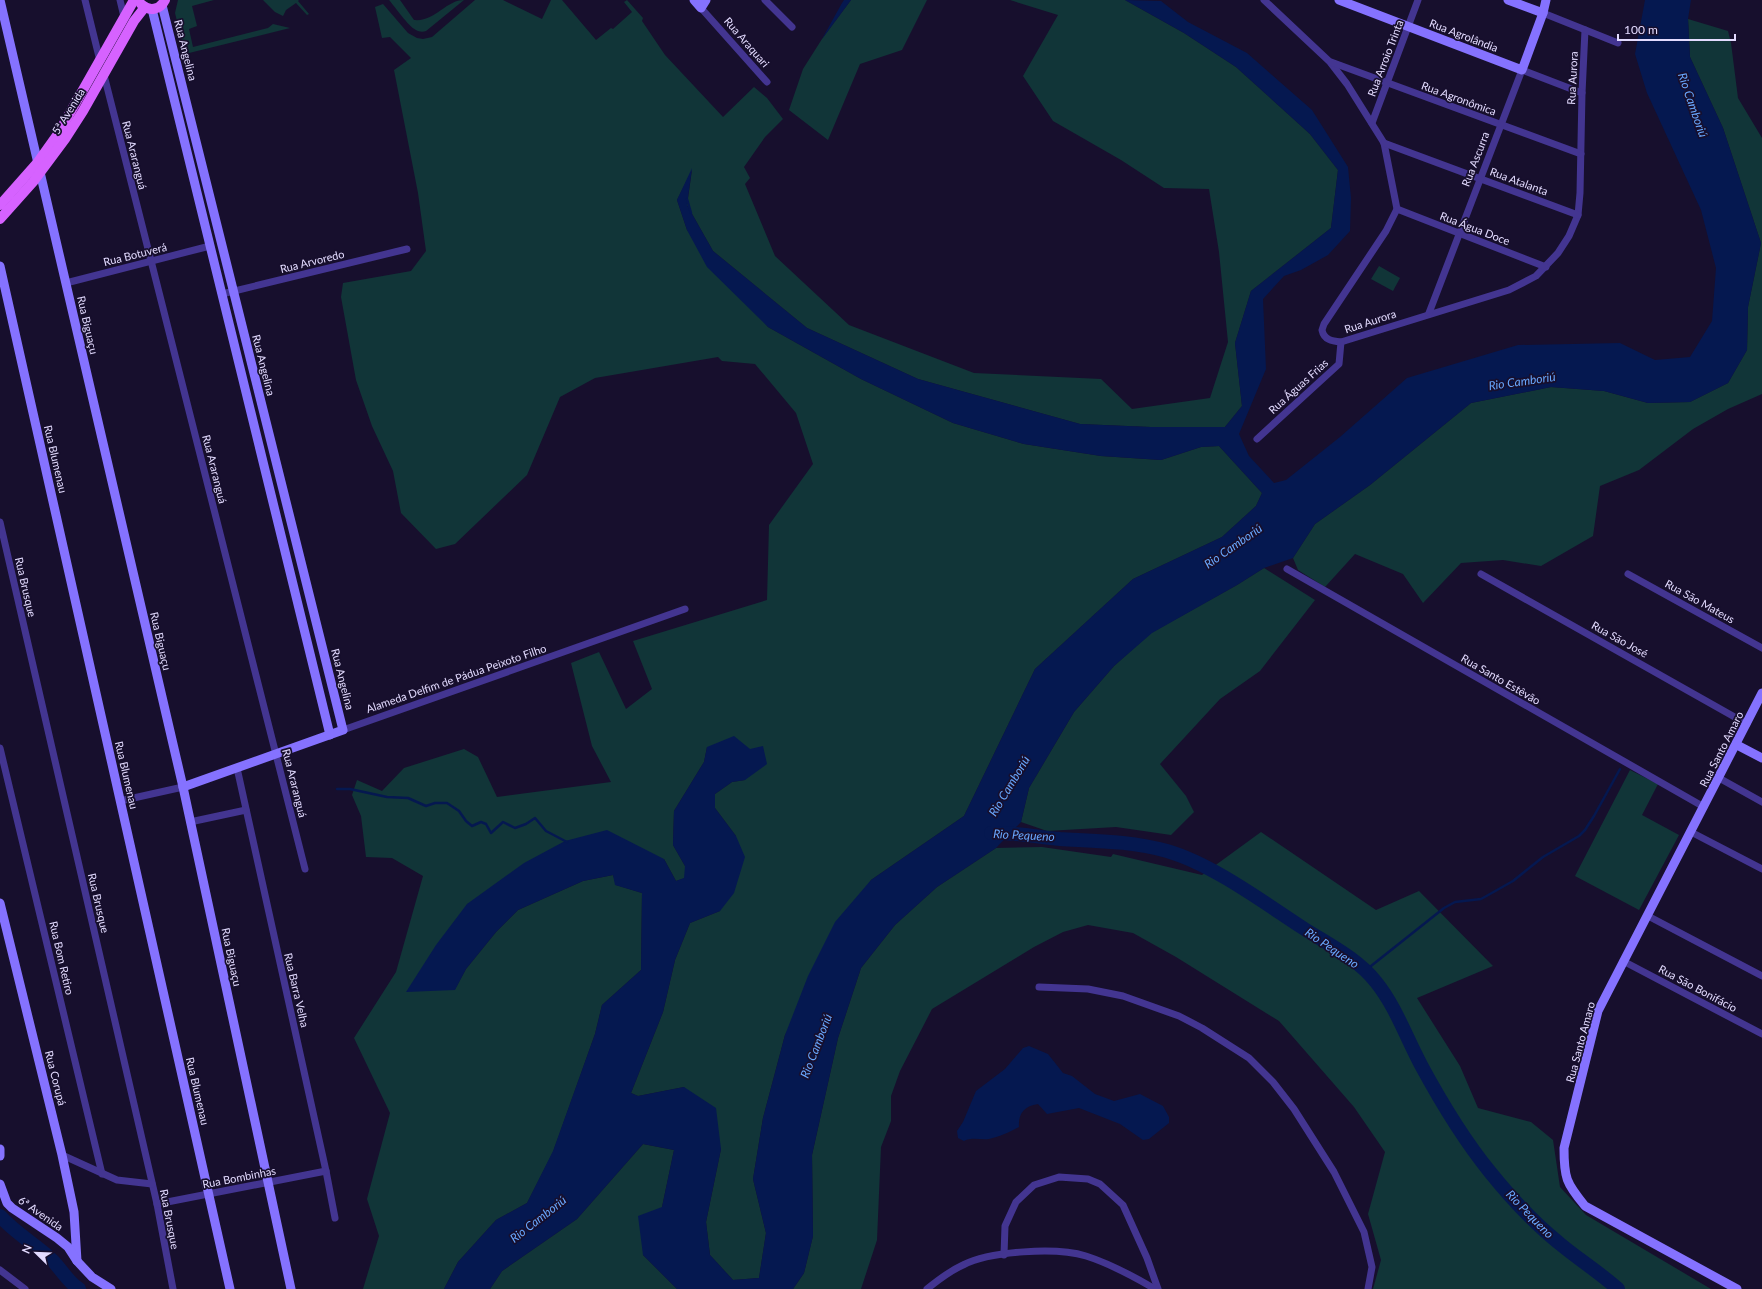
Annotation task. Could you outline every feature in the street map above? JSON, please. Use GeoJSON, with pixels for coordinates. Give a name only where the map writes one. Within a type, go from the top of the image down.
{"type":"FeatureCollection","features":[{"type":"Feature","properties":{"kind":"main road","name":"5ª Avenida"},"geometry":{"type":"LineString","coordinates":[[0,205],[38,162],[66,122],[134,0]]}},
{"type":"Feature","properties":{"kind":"main road"},"geometry":{"type":"LineString","coordinates":[[145,6],[164,2]]}},
{"type":"Feature","properties":{"kind":"main road","name":"5ª Avenida"},"geometry":{"type":"LineString","coordinates":[[0,218],[40,173],[74,125],[137,16],[145,6]]}},
{"type":"Feature","properties":{"kind":"street","name":"Rua Biguaçu"},"geometry":{"type":"LineString","coordinates":[[0,0],[183,787],[291,1289]]}},
{"type":"Feature","properties":{"kind":"street"},"geometry":{"type":"LineString","coordinates":[[85,0],[100,61]]}},
{"type":"Feature","properties":{"kind":"street"},"geometry":{"type":"LineString","coordinates":[[120,0],[124,17]]}},
{"type":"Feature","properties":{"kind":"street","name":"Rua Araquari"},"geometry":{"type":"LineString","coordinates":[[694,0],[704,4],[767,82]]}},
{"type":"Feature","properties":{"kind":"street"},"geometry":{"type":"LineString","coordinates":[[765,0],[792,27]]}},
{"type":"Feature","properties":{"kind":"street"},"geometry":{"type":"LineString","coordinates":[[1264,0],[1330,62],[1347,84],[1372,123],[1384,143],[1397,209]]}},
{"type":"Feature","properties":{"kind":"street","name":"Rua Agrolândia"},"geometry":{"type":"LineString","coordinates":[[1338,0],[1582,93]]}},
{"type":"Feature","properties":{"kind":"street","name":"Rua Arroio Trinta"},"geometry":{"type":"LineString","coordinates":[[1372,123],[1418,0]]}},
{"type":"Feature","properties":{"kind":"street"},"geometry":{"type":"LineString","coordinates":[[1508,0],[1618,43]]}},
{"type":"Feature","properties":{"kind":"street","name":"Rua Ascurra"},"geometry":{"type":"LineString","coordinates":[[1429,313],[1522,70],[1543,13],[1546,0]]}},
{"type":"Feature","properties":{"kind":"street","name":"Rua Angelina"},"geometry":{"type":"LineString","coordinates":[[164,2],[262,406],[343,730]]}},
{"type":"Feature","properties":{"kind":"street","name":"Rua Angelina"},"geometry":{"type":"LineString","coordinates":[[145,6],[210,246],[330,735]]}},
{"type":"Feature","properties":{"kind":"street","name":"Rua Aurora"},"geometry":{"type":"LineString","coordinates":[[1397,209],[1386,231],[1324,324],[1322,330],[1326,338],[1330,341],[1341,342],[1429,313],[1509,290],[1536,276],[1546,267],[1564,244],[1578,215],[1585,30]]}},
{"type":"Feature","properties":{"kind":"street","name":"Rua Agronômica"},"geometry":{"type":"LineString","coordinates":[[1330,62],[1581,154]]}},
{"type":"Feature","properties":{"kind":"street","name":"Rua Araranguá"},"geometry":{"type":"LineString","coordinates":[[104,75],[305,869]]}},
{"type":"Feature","properties":{"kind":"street","name":"Rua Atalanta"},"geometry":{"type":"LineString","coordinates":[[1384,143],[1578,215]]}},
{"type":"Feature","properties":{"kind":"street","name":"Rua Água Doce"},"geometry":{"type":"LineString","coordinates":[[1397,209],[1546,267]]}},
{"type":"Feature","properties":{"kind":"street","name":"Rua Botuverá"},"geometry":{"type":"LineString","coordinates":[[66,283],[210,246]]}},
{"type":"Feature","properties":{"kind":"street","name":"Rua Arvoredo"},"geometry":{"type":"LineString","coordinates":[[222,294],[407,249]]}},
{"type":"Feature","properties":{"kind":"street","name":"Rua Blumenau"},"geometry":{"type":"LineString","coordinates":[[0,266],[230,1289]]}},
{"type":"Feature","properties":{"kind":"street","name":"Rua Águas Frias"},"geometry":{"type":"LineString","coordinates":[[1257,439],[1339,364],[1341,342]]}},
{"type":"Feature","properties":{"kind":"street"},"geometry":{"type":"LineString","coordinates":[[250,408],[262,406]]}},
{"type":"Feature","properties":{"kind":"street","name":"Rua Brusque"},"geometry":{"type":"LineString","coordinates":[[0,522],[157,1204],[173,1289]]}},
{"type":"Feature","properties":{"kind":"street","name":"Rua Santo Estêvão"},"geometry":{"type":"LineString","coordinates":[[1287,569],[1704,807]]}},
{"type":"Feature","properties":{"kind":"street","name":"Rua São José"},"geometry":{"type":"LineString","coordinates":[[1482,574],[1747,724]]}},
{"type":"Feature","properties":{"kind":"street","name":"Rua São Mateus"},"geometry":{"type":"LineString","coordinates":[[1628,574],[1762,648]]}},
{"type":"Feature","properties":{"kind":"street","name":"Alameda Delfim de Pádua Peixoto Filho"},"geometry":{"type":"LineString","coordinates":[[120,801],[183,787],[684,609]]}},
{"type":"Feature","properties":{"kind":"street","name":"Rua Santo Amaro"},"geometry":{"type":"LineString","coordinates":[[1737,1289],[1585,1206],[1571,1189],[1564,1170],[1564,1148],[1598,1011],[1762,693]]}},
{"type":"Feature","properties":{"kind":"street"},"geometry":{"type":"LineString","coordinates":[[1737,744],[1762,758]]}},
{"type":"Feature","properties":{"kind":"street","name":"Rua Bom Retiro"},"geometry":{"type":"LineString","coordinates":[[0,748],[102,1174]]}},
{"type":"Feature","properties":{"kind":"street","name":"Rua Barra Velha"},"geometry":{"type":"LineString","coordinates":[[237,768],[326,1171],[335,1218]]}},
{"type":"Feature","properties":{"kind":"street"},"geometry":{"type":"LineString","coordinates":[[1719,778],[1762,802]]}},
{"type":"Feature","properties":{"kind":"street"},"geometry":{"type":"LineString","coordinates":[[190,822],[246,810]]}},
{"type":"Feature","properties":{"kind":"street"},"geometry":{"type":"LineString","coordinates":[[1691,832],[1762,869]]}},
{"type":"Feature","properties":{"kind":"street","name":"Rua Corupá"},"geometry":{"type":"LineString","coordinates":[[0,903],[62,1155],[74,1212],[77,1261]]}},
{"type":"Feature","properties":{"kind":"street"},"geometry":{"type":"LineString","coordinates":[[1648,916],[1762,976]]}},
{"type":"Feature","properties":{"kind":"street","name":"Rua São Bonifácio"},"geometry":{"type":"LineString","coordinates":[[1623,961],[1762,1034]]}},
{"type":"Feature","properties":{"kind":"street"},"geometry":{"type":"LineString","coordinates":[[1039,987],[1088,989],[1122,996],[1178,1016],[1202,1028],[1249,1058],[1294,1108],[1334,1172],[1364,1232],[1372,1268],[1368,1289]]}},
{"type":"Feature","properties":{"kind":"street"},"geometry":{"type":"LineString","coordinates":[[0,1149],[0,1156]]}},
{"type":"Feature","properties":{"kind":"street"},"geometry":{"type":"LineString","coordinates":[[62,1155],[102,1174],[123,1181],[152,1184]]}},
{"type":"Feature","properties":{"kind":"street","name":"Rua Bombinhas"},"geometry":{"type":"LineString","coordinates":[[157,1204],[326,1171]]}},
{"type":"Feature","properties":{"kind":"street"},"geometry":{"type":"LineString","coordinates":[[1004,1255],[1005,1226],[1016,1202],[1034,1185],[1059,1177],[1088,1179],[1100,1184],[1123,1205],[1147,1258],[1156,1289]]}},
{"type":"Feature","properties":{"kind":"street","name":"6ª Avenida"},"geometry":{"type":"LineString","coordinates":[[0,1184],[7,1203],[12,1208],[57,1238],[68,1247],[77,1261],[92,1277],[111,1289]]}},
{"type":"Feature","properties":{"kind":"street"},"geometry":{"type":"LineString","coordinates":[[927,1289],[963,1265],[989,1257],[1048,1250],[1084,1256],[1123,1270],[1156,1289]]}},
{"type":"Feature","properties":{"kind":"street"},"geometry":{"type":"LineString","coordinates":[[0,1270],[25,1289]]}},
{"type":"Feature","properties":{"kind":"green space"},"geometry":{"type":"Polygon","coordinates":[[[178,0],[214,0],[192,6],[197,26],[189,29],[193,47],[268,28],[273,24],[290,28],[185,54],[175,13],[178,0]]]}},
{"type":"Feature","properties":{"kind":"green space"},"geometry":{"type":"Polygon","coordinates":[[[263,0],[299,0],[298,1],[309,14],[307,15],[296,3],[286,10],[283,16],[275,12],[263,0]]]}},
{"type":"Feature","properties":{"kind":"green space"},"geometry":{"type":"Polygon","coordinates":[[[389,0],[400,0],[414,20],[421,20],[434,15],[452,3],[464,0],[426,31],[422,32],[417,31],[409,25],[389,0]]]}},
{"type":"Feature","properties":{"kind":"green space"},"geometry":{"type":"Polygon","coordinates":[[[475,0],[503,0],[542,19],[551,0],[562,0],[596,40],[611,28],[613,29],[632,12],[624,2],[627,0],[643,18],[642,21],[665,55],[723,117],[754,87],[767,98],[783,119],[765,137],[744,167],[750,178],[745,184],[775,256],[849,325],[974,373],[1101,379],[1132,409],[1210,398],[1228,342],[1219,252],[1209,189],[1164,188],[1121,160],[1053,121],[1023,76],[1058,15],[1010,0],[1125,0],[1184,33],[1236,67],[1310,134],[1338,170],[1331,228],[1251,291],[1235,343],[1242,406],[1225,427],[1150,427],[1080,424],[918,379],[807,328],[713,251],[687,205],[692,170],[677,200],[687,230],[768,327],[861,379],[953,423],[1024,444],[1101,456],[1161,460],[1201,447],[1219,446],[1262,493],[1256,506],[1222,537],[1133,579],[1035,669],[964,816],[871,880],[785,1035],[763,1118],[753,1179],[766,1233],[759,1278],[733,1280],[710,1255],[706,1222],[721,1149],[684,1087],[638,1096],[631,1093],[663,1012],[675,960],[690,923],[720,911],[736,836],[715,808],[715,794],[732,782],[745,780],[750,749],[707,747],[704,762],[674,811],[673,845],[685,866],[685,878],[676,881],[664,859],[467,904],[455,989],[466,969],[496,932],[518,910],[583,881],[613,875],[616,885],[642,893],[641,970],[602,1005],[595,1034],[553,1152],[527,1203],[496,1220],[458,1262],[444,1289],[363,1289],[379,1236],[367,1199],[390,1113],[354,1038],[396,972],[423,876],[392,858],[366,857],[361,816],[352,795],[357,780],[382,791],[404,768],[464,749],[478,757],[497,797],[611,782],[592,746],[571,663],[599,652],[626,709],[652,689],[633,641],[767,600],[769,525],[813,464],[796,413],[755,364],[722,361],[718,357],[595,378],[560,397],[527,475],[455,544],[436,549],[401,513],[393,471],[372,426],[356,380],[341,297],[343,283],[411,271],[426,251],[418,193],[394,70],[411,58],[390,37],[382,38],[375,7],[383,4],[408,33],[417,38],[423,39],[432,37],[475,0]]]}},
{"type":"Feature","properties":{"kind":"green space"},"geometry":{"type":"Polygon","coordinates":[[[851,0],[927,0],[902,50],[860,64],[828,140],[789,110],[803,69],[822,39],[851,0]]]}},
{"type":"Feature","properties":{"kind":"green space"},"geometry":{"type":"Polygon","coordinates":[[[1688,19],[1728,31],[1738,98],[1762,138],[1762,394],[1728,409],[1693,429],[1639,470],[1600,486],[1593,536],[1541,566],[1503,560],[1461,563],[1423,603],[1403,574],[1355,554],[1325,587],[1298,570],[1293,558],[1315,524],[1370,485],[1471,403],[1551,387],[1604,391],[1648,403],[1690,402],[1728,383],[1747,350],[1748,307],[1761,243],[1723,128],[1690,57],[1688,19]]]}},
{"type":"Feature","properties":{"kind":"green space"},"geometry":{"type":"Polygon","coordinates":[[[1379,266],[1400,278],[1393,291],[1371,279],[1379,266]]]}},
{"type":"Feature","properties":{"kind":"green space"},"geometry":{"type":"Polygon","coordinates":[[[1264,568],[1315,600],[1260,671],[1220,699],[1160,764],[1186,796],[1194,812],[1171,835],[1116,827],[1047,831],[1021,822],[1029,788],[1074,712],[1114,666],[1151,633],[1237,585],[1264,568]]]}},
{"type":"Feature","properties":{"kind":"green space"},"geometry":{"type":"Polygon","coordinates":[[[1630,770],[1658,784],[1642,815],[1679,835],[1639,910],[1575,876],[1630,770]]]}},
{"type":"Feature","properties":{"kind":"green space"},"geometry":{"type":"Polygon","coordinates":[[[1261,832],[1376,910],[1419,891],[1493,966],[1417,998],[1460,1066],[1478,1108],[1531,1122],[1553,1140],[1560,1187],[1586,1215],[1711,1289],[1373,1289],[1381,1260],[1368,1214],[1385,1152],[1354,1107],[1279,1021],[1176,957],[1133,933],[1088,925],[1063,932],[1034,947],[932,1009],[900,1071],[891,1096],[891,1121],[881,1147],[877,1240],[861,1289],[793,1289],[804,1273],[813,1236],[812,1155],[838,1038],[861,968],[895,925],[937,887],[996,848],[1042,847],[1111,857],[1113,854],[1202,875],[1261,832]]]}},
{"type":"Feature","properties":{"kind":"green space"},"geometry":{"type":"Polygon","coordinates":[[[643,1144],[674,1150],[662,1207],[643,1255],[677,1289],[490,1289],[502,1271],[577,1219],[643,1144]]]}},
{"type":"Feature","properties":{"kind":"water"},"geometry":{"type":"Polygon","coordinates":[[[844,0],[851,0],[822,39],[842,3],[844,0]]]}},
{"type":"Feature","properties":{"kind":"water","name":"Rio Camboriú"},"geometry":{"type":"Polygon","coordinates":[[[1125,0],[1161,1],[1188,22],[1247,53],[1312,110],[1348,167],[1351,198],[1350,231],[1328,255],[1301,270],[1284,276],[1263,299],[1266,369],[1239,434],[1249,456],[1274,483],[1286,480],[1340,437],[1407,378],[1518,345],[1620,343],[1655,360],[1690,357],[1712,321],[1716,268],[1701,210],[1647,93],[1635,54],[1645,0],[1691,0],[1688,19],[1690,57],[1723,128],[1761,243],[1748,307],[1747,350],[1728,383],[1690,402],[1648,403],[1604,391],[1551,387],[1471,403],[1370,485],[1315,524],[1293,558],[1264,568],[1152,633],[1114,666],[1074,712],[1029,788],[1021,822],[996,848],[937,887],[895,925],[861,968],[838,1038],[812,1155],[813,1236],[804,1273],[793,1289],[677,1289],[643,1255],[638,1216],[662,1207],[674,1150],[643,1144],[577,1219],[502,1271],[490,1289],[444,1289],[458,1262],[496,1220],[527,1203],[553,1151],[595,1034],[602,1005],[641,970],[642,893],[615,885],[613,875],[583,881],[518,910],[496,932],[466,969],[455,990],[406,992],[436,945],[467,904],[524,863],[565,841],[607,830],[664,859],[676,881],[684,878],[685,866],[673,845],[674,811],[704,762],[707,747],[734,736],[750,749],[763,746],[767,764],[745,780],[732,782],[715,794],[715,808],[736,836],[745,857],[734,893],[720,911],[690,923],[675,960],[663,1012],[631,1093],[638,1096],[684,1087],[716,1108],[721,1149],[706,1222],[710,1255],[733,1280],[759,1278],[766,1233],[753,1179],[763,1118],[785,1035],[808,976],[835,922],[871,880],[964,816],[1035,669],[1133,579],[1222,537],[1256,506],[1262,493],[1219,446],[1201,447],[1161,460],[1101,456],[1024,444],[953,423],[861,379],[768,327],[707,267],[687,230],[677,200],[692,168],[687,205],[713,251],[807,328],[918,379],[1080,424],[1150,427],[1225,427],[1242,406],[1235,343],[1251,291],[1331,228],[1338,170],[1310,134],[1236,67],[1184,33],[1125,0]]]}},
{"type":"Feature","properties":{"kind":"water"},"geometry":{"type":"Polygon","coordinates":[[[1029,1046],[1048,1054],[1063,1073],[1072,1076],[1095,1094],[1114,1101],[1140,1094],[1163,1106],[1169,1117],[1169,1123],[1149,1139],[1143,1140],[1120,1124],[1079,1108],[1047,1114],[1038,1104],[1033,1105],[1023,1111],[1019,1122],[1019,1127],[997,1137],[964,1141],[958,1138],[957,1131],[963,1122],[976,1091],[1005,1069],[1023,1048],[1029,1046]]]}},
{"type":"Feature","properties":{"kind":"waterway"},"geometry":{"type":"LineString","coordinates":[[687,199],[691,213]]}},
{"type":"Feature","properties":{"kind":"waterway"},"geometry":{"type":"LineString","coordinates":[[1364,970],[1444,908],[1455,902],[1481,899],[1513,881],[1543,857],[1579,836],[1594,816],[1620,769]]}},
{"type":"Feature","properties":{"kind":"waterway"},"geometry":{"type":"LineString","coordinates":[[337,789],[350,789],[387,797],[408,798],[426,806],[435,803],[447,803],[459,811],[466,821],[472,826],[481,822],[486,824],[491,833],[503,822],[515,828],[526,824],[535,818],[546,831],[567,842]]}},
{"type":"Feature","properties":{"kind":"waterway","name":"Rio Pequeno"},"geometry":{"type":"LineString","coordinates":[[991,833],[1008,833],[1060,839],[1127,843],[1167,851],[1184,857],[1219,874],[1351,959],[1368,973],[1383,992],[1445,1107],[1462,1134],[1490,1172],[1514,1201],[1532,1219],[1566,1249],[1618,1289]]}},
{"type":"Feature","properties":{"kind":"waterway"},"geometry":{"type":"LineString","coordinates":[[0,1216],[12,1228],[52,1260],[68,1279],[79,1289]]}}]}
